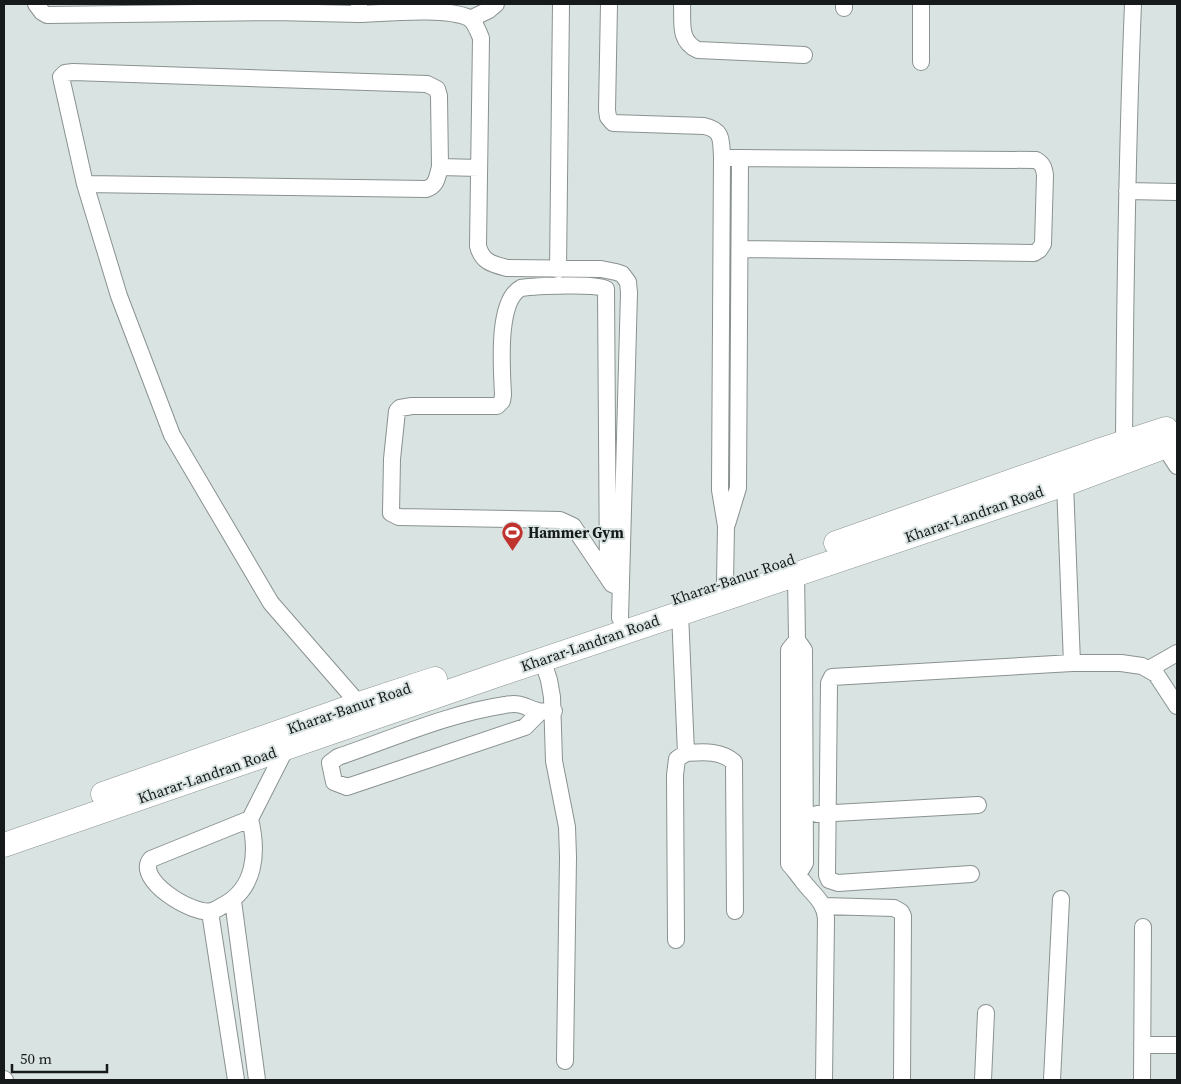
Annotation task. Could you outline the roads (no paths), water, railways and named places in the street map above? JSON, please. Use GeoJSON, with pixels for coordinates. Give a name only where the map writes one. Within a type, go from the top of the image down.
{"type":"FeatureCollection","features":[{"type":"Feature","properties":{"kind":"highway","name":"Kharar-Landran Road"},"geometry":{"type":"LineString","coordinates":[[4,846],[286,748],[363,712],[542,659],[680,613],[703,598],[796,574],[1065,484],[1125,451],[1169,436]]}},
{"type":"Feature","properties":{"kind":"highway","name":"Kharar-Banur Road"},"geometry":{"type":"LineString","coordinates":[[4,829],[363,712],[620,618],[703,598],[725,583],[1125,451]]}},
{"type":"Feature","properties":{"kind":"street"},"geometry":{"type":"LineString","coordinates":[[36,4],[42,12],[48,15],[275,8],[440,8],[470,19],[477,28],[481,38],[478,246],[480,255],[492,264],[507,268],[601,269],[622,274],[628,282],[630,293],[614,583]]}},
{"type":"Feature","properties":{"kind":"street"},"geometry":{"type":"LineString","coordinates":[[470,19],[489,10],[496,4]]}},
{"type":"Feature","properties":{"kind":"street"},"geometry":{"type":"LineString","coordinates":[[558,270],[561,4]]}},
{"type":"Feature","properties":{"kind":"street"},"geometry":{"type":"LineString","coordinates":[[608,4],[607,110],[610,120],[613,123],[704,126],[714,128],[721,138],[720,490],[726,526],[725,583]]}},
{"type":"Feature","properties":{"kind":"street"},"geometry":{"type":"LineString","coordinates":[[682,4],[684,36],[690,46],[698,50],[804,55]]}},
{"type":"Feature","properties":{"kind":"street"},"geometry":{"type":"LineString","coordinates":[[921,62],[922,4]]}},
{"type":"Feature","properties":{"kind":"street"},"geometry":{"type":"LineString","coordinates":[[1125,451],[1127,190],[1133,4]]}},
{"type":"Feature","properties":{"kind":"street"},"geometry":{"type":"LineString","coordinates":[[85,184],[426,189],[435,184],[440,167],[439,96],[437,89],[428,84],[74,72],[61,77],[85,184],[119,296],[172,435],[271,603],[363,712]]}},
{"type":"Feature","properties":{"kind":"street"},"geometry":{"type":"LineString","coordinates":[[722,157],[1036,160],[1044,168],[1043,244],[1034,253],[740,249]]}},
{"type":"Feature","properties":{"kind":"street"},"geometry":{"type":"LineString","coordinates":[[726,526],[738,488],[740,158]]}},
{"type":"Feature","properties":{"kind":"street"},"geometry":{"type":"LineString","coordinates":[[440,167],[479,168]]}},
{"type":"Feature","properties":{"kind":"street"},"geometry":{"type":"LineString","coordinates":[[1127,190],[1177,192]]}},
{"type":"Feature","properties":{"kind":"street"},"geometry":{"type":"LineString","coordinates":[[614,583],[573,526],[560,520],[399,517],[391,513],[392,459],[397,411],[400,408],[412,406],[497,406],[500,404],[503,395],[502,337],[504,318],[510,298],[514,292],[521,288],[602,286],[606,290],[614,583],[620,618]]}},
{"type":"Feature","properties":{"kind":"street"},"geometry":{"type":"LineString","coordinates":[[1169,436],[1177,466]]}},
{"type":"Feature","properties":{"kind":"street"},"geometry":{"type":"LineString","coordinates":[[1065,484],[1072,663]]}},
{"type":"Feature","properties":{"kind":"street"},"geometry":{"type":"LineString","coordinates":[[796,574],[797,640],[789,650],[797,679],[805,815],[805,863],[798,873]]}},
{"type":"Feature","properties":{"kind":"street"},"geometry":{"type":"LineString","coordinates":[[680,613],[686,753]]}},
{"type":"Feature","properties":{"kind":"street"},"geometry":{"type":"LineString","coordinates":[[1149,669],[1177,653]]}},
{"type":"Feature","properties":{"kind":"street"},"geometry":{"type":"LineString","coordinates":[[542,659],[549,680],[547,711],[566,827],[568,857],[565,1061]]}},
{"type":"Feature","properties":{"kind":"street"},"geometry":{"type":"LineString","coordinates":[[797,679],[1072,663],[1121,663],[1149,669],[1156,674],[1177,706]]}},
{"type":"Feature","properties":{"kind":"street"},"geometry":{"type":"LineString","coordinates":[[832,678],[829,683],[829,880],[832,882],[971,874]]}},
{"type":"Feature","properties":{"kind":"street"},"geometry":{"type":"LineString","coordinates":[[797,679],[790,864],[818,897],[824,906],[826,918],[824,1080]]}},
{"type":"Feature","properties":{"kind":"street"},"geometry":{"type":"LineString","coordinates":[[506,704],[523,704],[547,711],[525,727],[347,787],[334,782],[330,764],[338,757],[477,710],[506,704]]}},
{"type":"Feature","properties":{"kind":"street"},"geometry":{"type":"LineString","coordinates":[[250,819],[151,859],[148,862],[149,873],[163,892],[189,907],[210,912],[233,901],[247,882],[254,859],[254,837],[250,819],[286,748]]}},
{"type":"Feature","properties":{"kind":"street"},"geometry":{"type":"LineString","coordinates":[[676,940],[675,775],[678,759],[686,753],[718,753],[734,762],[735,911]]}},
{"type":"Feature","properties":{"kind":"street"},"geometry":{"type":"LineString","coordinates":[[805,815],[978,806]]}},
{"type":"Feature","properties":{"kind":"street"},"geometry":{"type":"LineString","coordinates":[[1052,1080],[1061,899]]}},
{"type":"Feature","properties":{"kind":"street"},"geometry":{"type":"LineString","coordinates":[[233,901],[257,1080]]}},
{"type":"Feature","properties":{"kind":"street"},"geometry":{"type":"LineString","coordinates":[[824,906],[894,908],[901,912],[903,916],[902,1080]]}},
{"type":"Feature","properties":{"kind":"street"},"geometry":{"type":"LineString","coordinates":[[210,912],[236,1080]]}},
{"type":"Feature","properties":{"kind":"street"},"geometry":{"type":"LineString","coordinates":[[1142,1080],[1143,927]]}},
{"type":"Feature","properties":{"kind":"street"},"geometry":{"type":"LineString","coordinates":[[984,1080],[986,1013]]}},
{"type":"Feature","properties":{"kind":"street"},"geometry":{"type":"LineString","coordinates":[[1142,1045],[1177,1045]]}},
{"type":"Feature","properties":{"kind":"place","name":"Hammer Gym"},"geometry":{"type":"Point","coordinates":[512,551]}}]}
